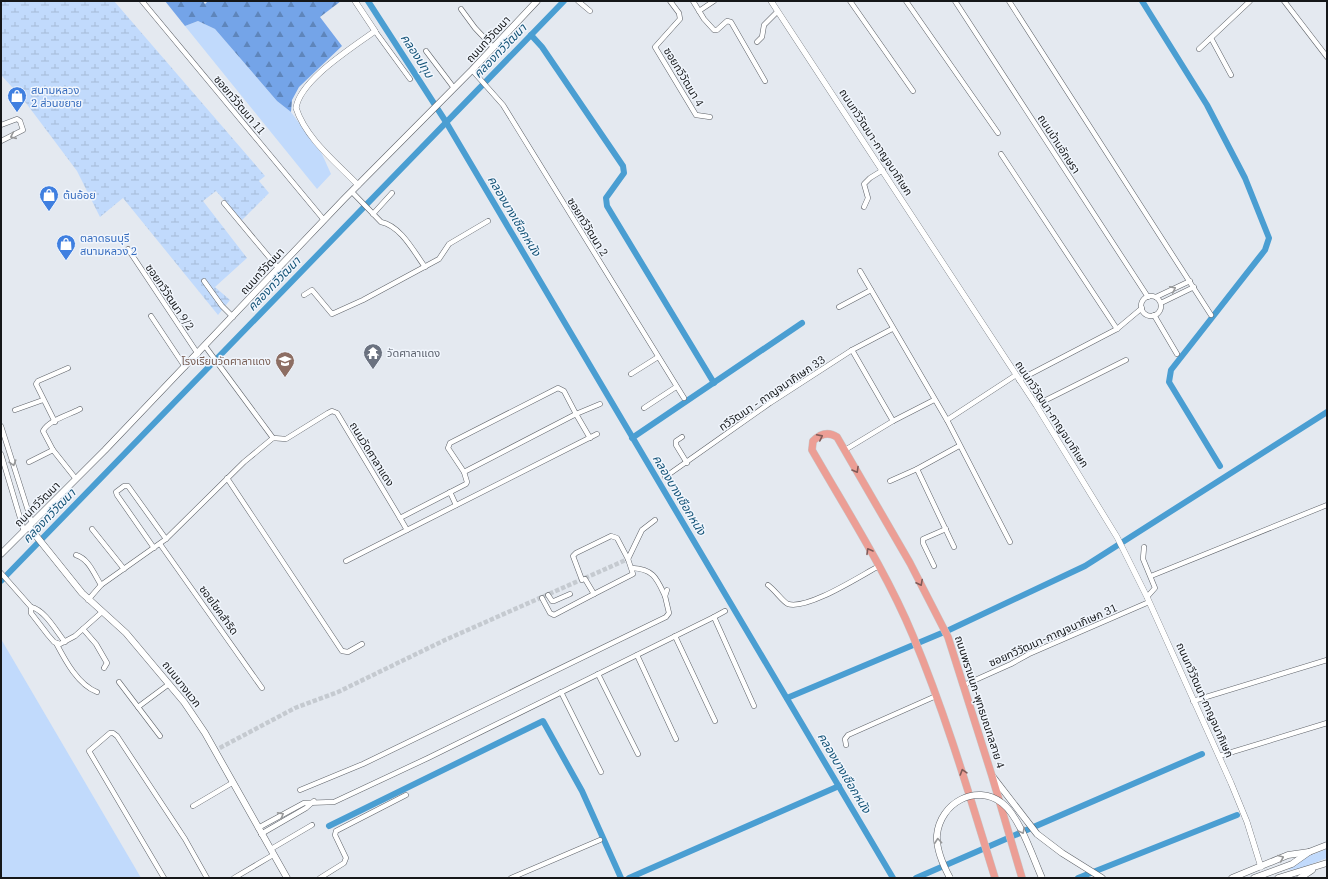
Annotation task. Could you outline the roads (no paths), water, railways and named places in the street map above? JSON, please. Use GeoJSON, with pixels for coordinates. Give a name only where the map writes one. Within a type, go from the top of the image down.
{"type":"FeatureCollection","features":[{"type":"Feature","properties":{"kind":"main road","name":"ถนนทวีวัฒนา"},"geometry":{"type":"LineString","coordinates":[[1,554],[198,354],[324,220],[472,70],[537,1]]}},
{"type":"Feature","properties":{"kind":"main road","name":"ถนนพรานนก-พุทธมณฑลสาย 4"},"geometry":{"type":"LineString","coordinates":[[878,566],[812,450],[813,441],[821,435],[828,433],[837,437],[910,563],[942,624],[951,645],[964,685],[1022,878]]}},
{"type":"Feature","properties":{"kind":"main road","name":"ถนนบางแวก"},"geometry":{"type":"LineString","coordinates":[[31,525],[34,534],[88,600],[126,633],[196,719],[286,878]]}},
{"type":"Feature","properties":{"kind":"main road"},"geometry":{"type":"LineString","coordinates":[[878,566],[913,635],[936,696],[957,754],[995,878]]}},
{"type":"Feature","properties":{"kind":"main road"},"geometry":{"type":"LineString","coordinates":[[992,776],[1037,834],[1080,865],[1102,878]]}},
{"type":"Feature","properties":{"kind":"main road"},"geometry":{"type":"LineString","coordinates":[[950,878],[945,869],[937,842],[940,822],[945,812],[954,804],[963,798],[975,794],[984,795],[1003,803],[1011,813],[1028,844],[1042,878]]}},
{"type":"Feature","properties":{"kind":"main road"},"geometry":{"type":"LineString","coordinates":[[1232,878],[1288,856],[1309,852],[1327,845]]}},
{"type":"Feature","properties":{"kind":"main road"},"geometry":{"type":"LineString","coordinates":[[1254,878],[1292,864],[1309,852]]}},
{"type":"Feature","properties":{"kind":"main road"},"geometry":{"type":"LineString","coordinates":[[1300,878],[1315,868],[1327,863]]}},
{"type":"Feature","properties":{"kind":"main road"},"geometry":{"type":"LineString","coordinates":[[1278,878],[1294,872],[1315,868]]}},
{"type":"Feature","properties":{"kind":"street","name":"ซอยทวีวัฒนา 11"},"geometry":{"type":"LineString","coordinates":[[142,1],[324,220]]}},
{"type":"Feature","properties":{"kind":"street"},"geometry":{"type":"LineString","coordinates":[[355,1],[410,79]]}},
{"type":"Feature","properties":{"kind":"street","name":"ซอยทวีวัฒนา 4"},"geometry":{"type":"LineString","coordinates":[[670,1],[679,13],[680,19],[655,47],[696,115],[710,117]]}},
{"type":"Feature","properties":{"kind":"street"},"geometry":{"type":"LineString","coordinates":[[692,1],[714,30],[717,30],[727,21],[731,22],[765,81]]}},
{"type":"Feature","properties":{"kind":"street"},"geometry":{"type":"LineString","coordinates":[[699,11],[714,1]]}},
{"type":"Feature","properties":{"kind":"street","name":"ถนนทวีวัฒนา-กาญจนาภิเษก"},"geometry":{"type":"LineString","coordinates":[[770,1],[883,170],[1036,406],[1118,538],[1148,599],[1219,756],[1247,822],[1261,867]]}},
{"type":"Feature","properties":{"kind":"street"},"geometry":{"type":"LineString","coordinates":[[850,1],[913,92]]}},
{"type":"Feature","properties":{"kind":"street"},"geometry":{"type":"LineString","coordinates":[[906,1],[998,133]]}},
{"type":"Feature","properties":{"kind":"street","name":"ถนนบ้านอักษรา"},"geometry":{"type":"LineString","coordinates":[[955,1],[1148,297]]}},
{"type":"Feature","properties":{"kind":"street"},"geometry":{"type":"LineString","coordinates":[[1009,1],[1211,315]]}},
{"type":"Feature","properties":{"kind":"street"},"geometry":{"type":"LineString","coordinates":[[1198,49],[1250,1]]}},
{"type":"Feature","properties":{"kind":"street"},"geometry":{"type":"LineString","coordinates":[[1284,1],[1327,57]]}},
{"type":"Feature","properties":{"kind":"street"},"geometry":{"type":"LineString","coordinates":[[579,2],[590,11]]}},
{"type":"Feature","properties":{"kind":"street"},"geometry":{"type":"LineString","coordinates":[[461,10],[493,47]]}},
{"type":"Feature","properties":{"kind":"street"},"geometry":{"type":"LineString","coordinates":[[757,42],[762,37],[764,25],[777,12]]}},
{"type":"Feature","properties":{"kind":"street"},"geometry":{"type":"LineString","coordinates":[[358,185],[320,146],[306,127],[296,108],[300,95],[315,76],[375,31]]}},
{"type":"Feature","properties":{"kind":"street"},"geometry":{"type":"LineString","coordinates":[[1211,38],[1231,75]]}},
{"type":"Feature","properties":{"kind":"street"},"geometry":{"type":"LineString","coordinates":[[426,51],[454,88]]}},
{"type":"Feature","properties":{"kind":"street","name":"ซอยทวีวัฒนา 2"},"geometry":{"type":"LineString","coordinates":[[472,70],[503,105],[684,398]]}},
{"type":"Feature","properties":{"kind":"street"},"geometry":{"type":"LineString","coordinates":[[1,125],[17,119],[20,121],[23,130],[1,141]]}},
{"type":"Feature","properties":{"kind":"street"},"geometry":{"type":"LineString","coordinates":[[1001,154],[1117,329]]}},
{"type":"Feature","properties":{"kind":"street"},"geometry":{"type":"LineString","coordinates":[[864,207],[868,198],[864,184],[870,178],[883,170]]}},
{"type":"Feature","properties":{"kind":"street"},"geometry":{"type":"LineString","coordinates":[[352,192],[381,222],[388,223],[395,228],[425,267]]}},
{"type":"Feature","properties":{"kind":"street"},"geometry":{"type":"LineString","coordinates":[[373,214],[392,193]]}},
{"type":"Feature","properties":{"kind":"street"},"geometry":{"type":"LineString","coordinates":[[224,203],[278,269]]}},
{"type":"Feature","properties":{"kind":"street"},"geometry":{"type":"LineString","coordinates":[[304,295],[312,290],[332,314],[439,259],[449,244],[488,221]]}},
{"type":"Feature","properties":{"kind":"street","name":"ซอยทวีวัฒนา 9/2"},"geometry":{"type":"LineString","coordinates":[[128,249],[198,354]]}},
{"type":"Feature","properties":{"kind":"street"},"geometry":{"type":"LineString","coordinates":[[860,272],[892,329],[947,420],[959,446],[1010,542]]}},
{"type":"Feature","properties":{"kind":"street"},"geometry":{"type":"LineString","coordinates":[[204,281],[233,317]]}},
{"type":"Feature","properties":{"kind":"street"},"geometry":{"type":"LineString","coordinates":[[947,420],[1017,377],[1117,329],[1142,308],[1143,301],[1148,297],[1156,297],[1190,281]]}},
{"type":"Feature","properties":{"kind":"street"},"geometry":{"type":"LineString","coordinates":[[1161,303],[1194,287]]}},
{"type":"Feature","properties":{"kind":"street"},"geometry":{"type":"LineString","coordinates":[[839,307],[871,290]]}},
{"type":"Feature","properties":{"kind":"street"},"geometry":{"type":"LineString","coordinates":[[1142,308],[1148,315],[1154,315],[1160,309],[1161,303],[1156,297]]}},
{"type":"Feature","properties":{"kind":"street"},"geometry":{"type":"LineString","coordinates":[[1154,315],[1177,354]]}},
{"type":"Feature","properties":{"kind":"street"},"geometry":{"type":"LineString","coordinates":[[151,316],[185,367]]}},
{"type":"Feature","properties":{"kind":"street","name":"ทวีวัฒนา - กาญจนาภิเษก 33"},"geometry":{"type":"LineString","coordinates":[[665,477],[687,463],[770,403],[852,350],[892,329]]}},
{"type":"Feature","properties":{"kind":"street"},"geometry":{"type":"LineString","coordinates":[[205,346],[223,368],[273,438]]}},
{"type":"Feature","properties":{"kind":"street"},"geometry":{"type":"LineString","coordinates":[[852,350],[894,421]]}},
{"type":"Feature","properties":{"kind":"street"},"geometry":{"type":"LineString","coordinates":[[631,374],[658,358]]}},
{"type":"Feature","properties":{"kind":"street"},"geometry":{"type":"LineString","coordinates":[[1036,406],[1126,360]]}},
{"type":"Feature","properties":{"kind":"street"},"geometry":{"type":"LineString","coordinates":[[55,422],[36,384],[38,381],[68,368]]}},
{"type":"Feature","properties":{"kind":"street"},"geometry":{"type":"LineString","coordinates":[[644,408],[676,387]]}},
{"type":"Feature","properties":{"kind":"street"},"geometry":{"type":"LineString","coordinates":[[407,530],[400,518],[466,484],[467,482],[464,472],[448,448],[450,443],[462,436],[558,388],[564,391],[590,438]]}},
{"type":"Feature","properties":{"kind":"street"},"geometry":{"type":"LineString","coordinates":[[15,410],[43,400]]}},
{"type":"Feature","properties":{"kind":"street"},"geometry":{"type":"LineString","coordinates":[[845,450],[894,421],[934,400]]}},
{"type":"Feature","properties":{"kind":"street"},"geometry":{"type":"LineString","coordinates":[[464,472],[576,414],[600,404]]}},
{"type":"Feature","properties":{"kind":"street"},"geometry":{"type":"LineString","coordinates":[[76,479],[53,450],[43,431],[55,422],[80,409]]}},
{"type":"Feature","properties":{"kind":"street","name":"ถนนวัดศาลาแดง"},"geometry":{"type":"LineString","coordinates":[[88,600],[102,585],[166,539],[227,478],[273,438],[286,438],[332,411],[336,413],[400,518]]}},
{"type":"Feature","properties":{"kind":"street"},"geometry":{"type":"LineString","coordinates":[[1,426],[28,510],[31,525]]}},
{"type":"Feature","properties":{"kind":"street"},"geometry":{"type":"LineString","coordinates":[[346,561],[597,434]]}},
{"type":"Feature","properties":{"kind":"street"},"geometry":{"type":"LineString","coordinates":[[682,437],[676,441],[676,445],[687,463]]}},
{"type":"Feature","properties":{"kind":"street"},"geometry":{"type":"LineString","coordinates":[[890,480],[917,469],[959,446]]}},
{"type":"Feature","properties":{"kind":"street"},"geometry":{"type":"LineString","coordinates":[[29,462],[53,450]]}},
{"type":"Feature","properties":{"kind":"street"},"geometry":{"type":"LineString","coordinates":[[1,454],[24,532]]}},
{"type":"Feature","properties":{"kind":"street"},"geometry":{"type":"LineString","coordinates":[[917,469],[954,547]]}},
{"type":"Feature","properties":{"kind":"street"},"geometry":{"type":"LineString","coordinates":[[227,478],[342,651],[348,652],[362,644]]}},
{"type":"Feature","properties":{"kind":"street"},"geometry":{"type":"LineString","coordinates":[[154,548],[116,492],[124,486],[128,486],[166,539]]}},
{"type":"Feature","properties":{"kind":"street"},"geometry":{"type":"LineString","coordinates":[[450,492],[456,505]]}},
{"type":"Feature","properties":{"kind":"street"},"geometry":{"type":"LineString","coordinates":[[1151,576],[1327,505]]}},
{"type":"Feature","properties":{"kind":"street"},"geometry":{"type":"LineString","coordinates":[[18,514],[28,510]]}},
{"type":"Feature","properties":{"kind":"street"},"geometry":{"type":"LineString","coordinates":[[628,559],[642,530],[655,520]]}},
{"type":"Feature","properties":{"kind":"street"},"geometry":{"type":"LineString","coordinates":[[92,529],[124,569]]}},
{"type":"Feature","properties":{"kind":"street"},"geometry":{"type":"LineString","coordinates":[[934,566],[923,540],[946,529]]}},
{"type":"Feature","properties":{"kind":"street"},"geometry":{"type":"LineString","coordinates":[[542,598],[550,613],[554,615],[631,575],[632,568],[617,538],[611,536],[573,556],[583,580],[594,594]]}},
{"type":"Feature","properties":{"kind":"street","name":"ซอยโชคสำริด"},"geometry":{"type":"LineString","coordinates":[[160,544],[262,688]]}},
{"type":"Feature","properties":{"kind":"street"},"geometry":{"type":"LineString","coordinates":[[1144,548],[1143,559],[1155,588],[1148,599]]}},
{"type":"Feature","properties":{"kind":"street"},"geometry":{"type":"LineString","coordinates":[[76,555],[82,557],[88,562],[102,585]]}},
{"type":"Feature","properties":{"kind":"street"},"geometry":{"type":"LineString","coordinates":[[768,585],[786,603],[792,605],[815,600],[878,566]]}},
{"type":"Feature","properties":{"kind":"street"},"geometry":{"type":"LineString","coordinates":[[300,790],[363,764],[666,617],[669,613],[665,596],[656,577],[644,569],[632,568]]}},
{"type":"Feature","properties":{"kind":"street"},"geometry":{"type":"LineString","coordinates":[[1,573],[31,607],[31,612],[34,617],[48,635],[56,642],[62,654],[86,686],[97,692]]}},
{"type":"Feature","properties":{"kind":"street"},"geometry":{"type":"LineString","coordinates":[[665,596],[668,590]]}},
{"type":"Feature","properties":{"kind":"street"},"geometry":{"type":"LineString","coordinates":[[548,595],[552,601],[554,601],[570,594]]}},
{"type":"Feature","properties":{"kind":"street","name":"ซอยทวีวัฒนา-กาญจนาภิเษก 31"},"geometry":{"type":"LineString","coordinates":[[964,685],[1148,599]]}},
{"type":"Feature","properties":{"kind":"street"},"geometry":{"type":"LineString","coordinates":[[31,607],[37,608],[65,642]]}},
{"type":"Feature","properties":{"kind":"street"},"geometry":{"type":"LineString","coordinates":[[260,831],[304,803],[314,801],[334,802],[428,758],[726,611]]}},
{"type":"Feature","properties":{"kind":"street"},"geometry":{"type":"LineString","coordinates":[[56,642],[60,644],[65,642],[83,629],[102,612]]}},
{"type":"Feature","properties":{"kind":"street"},"geometry":{"type":"LineString","coordinates":[[714,617],[754,706]]}},
{"type":"Feature","properties":{"kind":"street"},"geometry":{"type":"LineString","coordinates":[[83,629],[96,644],[107,663],[104,668]]}},
{"type":"Feature","properties":{"kind":"street"},"geometry":{"type":"LineString","coordinates":[[675,636],[715,721]]}},
{"type":"Feature","properties":{"kind":"street"},"geometry":{"type":"LineString","coordinates":[[637,655],[676,739]]}},
{"type":"Feature","properties":{"kind":"street"},"geometry":{"type":"LineString","coordinates":[[1193,701],[1327,660]]}},
{"type":"Feature","properties":{"kind":"street"},"geometry":{"type":"LineString","coordinates":[[598,674],[638,754]]}},
{"type":"Feature","properties":{"kind":"street"},"geometry":{"type":"LineString","coordinates":[[119,682],[160,736]]}},
{"type":"Feature","properties":{"kind":"street"},"geometry":{"type":"LineString","coordinates":[[138,707],[169,684]]}},
{"type":"Feature","properties":{"kind":"street"},"geometry":{"type":"LineString","coordinates":[[560,692],[601,772]]}},
{"type":"Feature","properties":{"kind":"street"},"geometry":{"type":"LineString","coordinates":[[846,745],[845,739],[848,736],[936,696]]}},
{"type":"Feature","properties":{"kind":"street"},"geometry":{"type":"LineString","coordinates":[[1219,756],[1327,723]]}},
{"type":"Feature","properties":{"kind":"street"},"geometry":{"type":"LineString","coordinates":[[164,878],[89,751],[110,733],[117,736],[185,839],[207,878]]}},
{"type":"Feature","properties":{"kind":"street"},"geometry":{"type":"LineString","coordinates":[[193,806],[232,783]]}},
{"type":"Feature","properties":{"kind":"street"},"geometry":{"type":"LineString","coordinates":[[320,878],[344,863],[346,858],[335,835],[336,831],[406,795]]}},
{"type":"Feature","properties":{"kind":"street"},"geometry":{"type":"LineString","coordinates":[[234,878],[312,825]]}},
{"type":"Feature","properties":{"kind":"street"},"geometry":{"type":"LineString","coordinates":[[511,878],[600,840]]}},
{"type":"Feature","properties":{"kind":"waterway","name":"คลองบางเชือกหนัง"},"geometry":{"type":"LineString","coordinates":[[368,1],[446,122],[893,878]]}},
{"type":"Feature","properties":{"kind":"waterway","name":"คลองทวีวัฒนา"},"geometry":{"type":"LineString","coordinates":[[1,581],[564,1]]}},
{"type":"Feature","properties":{"kind":"waterway"},"geometry":{"type":"LineString","coordinates":[[1142,1],[1207,105],[1245,178],[1269,238],[1265,250],[1171,370],[1169,382],[1220,466]]}},
{"type":"Feature","properties":{"kind":"waterway"},"geometry":{"type":"LineString","coordinates":[[531,35],[542,47],[623,166],[624,173],[606,198],[607,206],[714,383]]}},
{"type":"Feature","properties":{"kind":"waterway"},"geometry":{"type":"LineString","coordinates":[[632,438],[802,323]]}},
{"type":"Feature","properties":{"kind":"waterway"},"geometry":{"type":"LineString","coordinates":[[787,698],[949,630],[1085,566],[1327,412]]}},
{"type":"Feature","properties":{"kind":"waterway"},"geometry":{"type":"LineString","coordinates":[[329,826],[543,721],[582,791],[621,878]]}},
{"type":"Feature","properties":{"kind":"waterway"},"geometry":{"type":"LineString","coordinates":[[916,878],[1202,754]]}},
{"type":"Feature","properties":{"kind":"waterway"},"geometry":{"type":"LineString","coordinates":[[629,878],[839,786]]}},
{"type":"Feature","properties":{"kind":"waterway"},"geometry":{"type":"LineString","coordinates":[[1078,878],[1237,815]]}},
{"type":"Feature","properties":{"kind":"tunnel"},"geometry":{"type":"LineString","coordinates":[[214,751],[295,708],[338,692],[445,640],[628,559]]}},
{"type":"Feature","properties":{"kind":"place","name":"สนามหลวง 2 ส่วนขยาย"},"geometry":{"type":"Point","coordinates":[17,113]}},
{"type":"Feature","properties":{"kind":"place","name":"ต้นอ้อย"},"geometry":{"type":"Point","coordinates":[49,212]}},
{"type":"Feature","properties":{"kind":"place","name":"ตลาดธนบุรี สนามหลวง 2"},"geometry":{"type":"Point","coordinates":[66,261]}},
{"type":"Feature","properties":{"kind":"place","name":"วัดศาลาแดง"},"geometry":{"type":"Point","coordinates":[373,370]}},
{"type":"Feature","properties":{"kind":"place","name":"โรงเรียนวัดศาลาแดง"},"geometry":{"type":"Point","coordinates":[285,378]}},
{"type":"Feature","properties":{"kind":"water label","name":"คลองปทุม"},"geometry":{"type":"Point","coordinates":[417,56]}}]}
